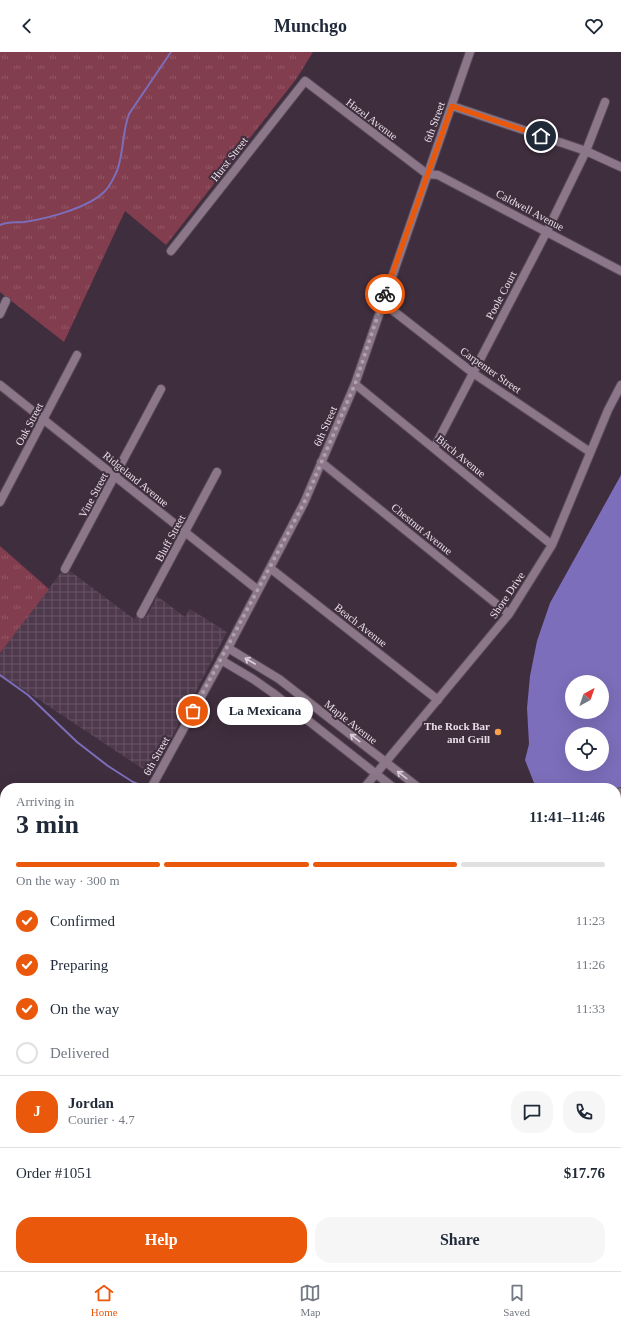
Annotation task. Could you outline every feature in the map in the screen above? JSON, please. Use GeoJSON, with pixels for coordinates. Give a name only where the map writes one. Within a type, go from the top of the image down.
{"type":"FeatureCollection","features":[{"type":"Feature","properties":{"kind":"street","name":"6th Street"},"geometry":{"type":"LineString","coordinates":[[154,783],[228,648],[304,503],[355,384],[382,302],[470,52]]}},
{"type":"Feature","properties":{"kind":"street","name":"Hazel Avenue"},"geometry":{"type":"LineString","coordinates":[[305,81],[427,174]]}},
{"type":"Feature","properties":{"kind":"street","name":"Hurst Street"},"geometry":{"type":"LineString","coordinates":[[172,251],[305,81]]}},
{"type":"Feature","properties":{"kind":"street","name":"Poole Court"},"geometry":{"type":"LineString","coordinates":[[434,448],[547,231],[586,151],[605,102]]}},
{"type":"Feature","properties":{"kind":"street"},"geometry":{"type":"LineString","coordinates":[[452,106],[586,151],[621,168]]}},
{"type":"Feature","properties":{"kind":"street","name":"Caldwell Avenue"},"geometry":{"type":"LineString","coordinates":[[427,174],[438,175],[621,271]]}},
{"type":"Feature","properties":{"kind":"street"},"geometry":{"type":"LineString","coordinates":[[0,314],[6,300]]}},
{"type":"Feature","properties":{"kind":"street","name":"Carpenter Street"},"geometry":{"type":"LineString","coordinates":[[382,302],[473,373],[590,452]]}},
{"type":"Feature","properties":{"kind":"street","name":"Oak Street"},"geometry":{"type":"LineString","coordinates":[[0,502],[77,355]]}},
{"type":"Feature","properties":{"kind":"street","name":"Birch Avenue"},"geometry":{"type":"LineString","coordinates":[[355,384],[552,545]]}},
{"type":"Feature","properties":{"kind":"street","name":"Ridgeland Avenue"},"geometry":{"type":"LineString","coordinates":[[0,385],[258,590]]}},
{"type":"Feature","properties":{"kind":"street","name":"Shore Drive"},"geometry":{"type":"LineString","coordinates":[[369,783],[510,614],[552,545],[608,410],[621,385]]}},
{"type":"Feature","properties":{"kind":"street","name":"Vine Street"},"geometry":{"type":"LineString","coordinates":[[65,569],[161,389]]}},
{"type":"Feature","properties":{"kind":"street","name":"Chestnut Avenue"},"geometry":{"type":"LineString","coordinates":[[321,462],[510,614]]}},
{"type":"Feature","properties":{"kind":"street","name":"Bluff Street"},"geometry":{"type":"LineString","coordinates":[[141,614],[217,472]]}},
{"type":"Feature","properties":{"kind":"street","name":"Beach Avenue"},"geometry":{"type":"LineString","coordinates":[[270,568],[438,700]]}},
{"type":"Feature","properties":{"kind":"street","name":"Maple Avenue"},"geometry":{"type":"LineString","coordinates":[[228,648],[279,679],[412,783]]}},
{"type":"Feature","properties":{"kind":"street"},"geometry":{"type":"LineString","coordinates":[[221,660],[253,678],[388,783]]}},
{"type":"Feature","properties":{"kind":"shaded area"},"geometry":{"type":"Polygon","coordinates":[[[621,475],[621,783],[534,783],[525,760],[529,744],[527,708],[530,676],[537,641],[550,603],[621,475]]]}},
{"type":"Feature","properties":{"kind":"shaded area"},"geometry":{"type":"Polygon","coordinates":[[[62,571],[67,574],[70,571],[134,619],[139,613],[144,617],[147,616],[157,596],[185,617],[190,609],[227,632],[152,775],[0,674],[0,653],[62,571]]]}},
{"type":"Feature","properties":{"kind":"green space"},"geometry":{"type":"Polygon","coordinates":[[[0,52],[313,52],[297,78],[166,245],[125,211],[64,342],[0,292],[0,52]]]}},
{"type":"Feature","properties":{"kind":"green space"},"geometry":{"type":"Polygon","coordinates":[[[0,546],[49,589],[0,653],[0,546]]]}},
{"type":"Feature","properties":{"kind":"waterway"},"geometry":{"type":"LineString","coordinates":[[0,225],[33,221],[66,212],[88,203],[97,198],[106,190],[117,171],[129,114],[171,52]]}},
{"type":"Feature","properties":{"kind":"waterway"},"geometry":{"type":"LineString","coordinates":[[0,675],[28,695],[77,742],[108,766],[136,783]]}},
{"type":"Feature","properties":{"kind":"way so far"},"geometry":{"type":"LineString","coordinates":[[193,711],[228,648],[304,503],[355,384],[385,294]]}},
{"type":"Feature","properties":{"kind":"place","name":"La Mexicana"},"geometry":{"type":"Point","coordinates":[193,711]}},
{"type":"Feature","properties":{"kind":"place","name":"The Rock Bar and Grill"},"geometry":{"type":"Point","coordinates":[498,732]}},
{"type":"Feature","properties":{"kind":"route"},"geometry":{"type":"LineString","coordinates":[[385,294],[452,106],[541,136]]}}]}
